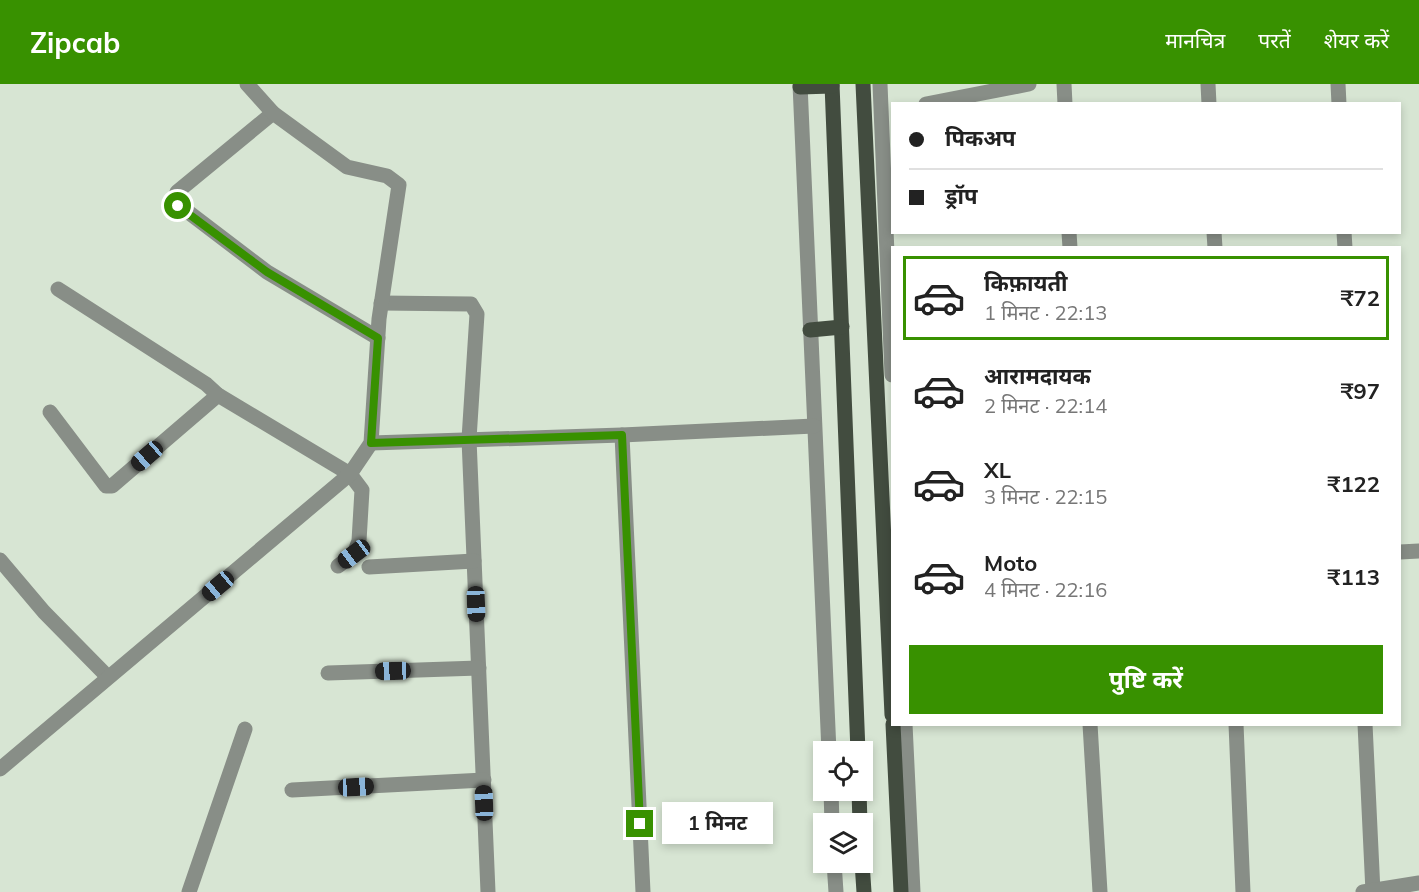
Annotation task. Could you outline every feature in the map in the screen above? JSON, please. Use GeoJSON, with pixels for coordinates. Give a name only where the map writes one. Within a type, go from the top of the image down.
{"type":"FeatureCollection","features":[{"type":"Feature","properties":{"kind":"main road"},"geometry":{"type":"LineString","coordinates":[[863,84],[891,693]]}},
{"type":"Feature","properties":{"kind":"main road"},"geometry":{"type":"LineString","coordinates":[[800,86],[832,85],[858,741]]}},
{"type":"Feature","properties":{"kind":"main road"},"geometry":{"type":"LineString","coordinates":[[810,330],[842,327]]}},
{"type":"Feature","properties":{"kind":"main road"},"geometry":{"type":"LineString","coordinates":[[893,726],[901,892]]}},
{"type":"Feature","properties":{"kind":"main road"},"geometry":{"type":"LineString","coordinates":[[863,873],[864,892]]}},
{"type":"Feature","properties":{"kind":"street"},"geometry":{"type":"LineString","coordinates":[[0,769],[350,474],[371,443],[381,303],[399,185],[387,176],[347,166],[273,113],[247,84]]}},
{"type":"Feature","properties":{"kind":"street"},"geometry":{"type":"LineString","coordinates":[[880,84],[887,111],[891,322]]}},
{"type":"Feature","properties":{"kind":"street"},"geometry":{"type":"LineString","coordinates":[[936,102],[1029,84]]}},
{"type":"Feature","properties":{"kind":"street"},"geometry":{"type":"LineString","coordinates":[[1064,84],[1065,102]]}},
{"type":"Feature","properties":{"kind":"street"},"geometry":{"type":"LineString","coordinates":[[1208,84],[1209,102]]}},
{"type":"Feature","properties":{"kind":"street"},"geometry":{"type":"LineString","coordinates":[[1338,84],[1339,102]]}},
{"type":"Feature","properties":{"kind":"street"},"geometry":{"type":"LineString","coordinates":[[800,86],[828,741]]}},
{"type":"Feature","properties":{"kind":"street"},"geometry":{"type":"LineString","coordinates":[[865,115],[887,111]]}},
{"type":"Feature","properties":{"kind":"street"},"geometry":{"type":"LineString","coordinates":[[273,113],[177,192],[175,202],[267,272],[378,338]]}},
{"type":"Feature","properties":{"kind":"street"},"geometry":{"type":"LineString","coordinates":[[58,289],[206,384],[218,395],[350,474],[362,490],[359,541],[354,554],[339,566]]}},
{"type":"Feature","properties":{"kind":"street"},"geometry":{"type":"LineString","coordinates":[[381,303],[471,304],[477,314],[469,439],[488,892]]}},
{"type":"Feature","properties":{"kind":"street"},"geometry":{"type":"LineString","coordinates":[[50,412],[106,486],[112,486],[218,395]]}},
{"type":"Feature","properties":{"kind":"street"},"geometry":{"type":"LineString","coordinates":[[371,443],[814,426]]}},
{"type":"Feature","properties":{"kind":"street"},"geometry":{"type":"LineString","coordinates":[[622,435],[643,892]]}},
{"type":"Feature","properties":{"kind":"street"},"geometry":{"type":"LineString","coordinates":[[1401,552],[1419,551]]}},
{"type":"Feature","properties":{"kind":"street"},"geometry":{"type":"LineString","coordinates":[[0,560],[44,612],[103,672]]}},
{"type":"Feature","properties":{"kind":"street"},"geometry":{"type":"LineString","coordinates":[[369,567],[474,561]]}},
{"type":"Feature","properties":{"kind":"street"},"geometry":{"type":"LineString","coordinates":[[328,673],[479,668]]}},
{"type":"Feature","properties":{"kind":"street"},"geometry":{"type":"LineString","coordinates":[[904,726],[913,892]]}},
{"type":"Feature","properties":{"kind":"street"},"geometry":{"type":"LineString","coordinates":[[1090,726],[1100,892]]}},
{"type":"Feature","properties":{"kind":"street"},"geometry":{"type":"LineString","coordinates":[[1236,726],[1243,892]]}},
{"type":"Feature","properties":{"kind":"street"},"geometry":{"type":"LineString","coordinates":[[1365,726],[1370,892],[1419,883]]}},
{"type":"Feature","properties":{"kind":"street"},"geometry":{"type":"LineString","coordinates":[[189,892],[245,729]]}},
{"type":"Feature","properties":{"kind":"street"},"geometry":{"type":"LineString","coordinates":[[292,790],[484,780]]}},
{"type":"Feature","properties":{"kind":"street"},"geometry":{"type":"LineString","coordinates":[[835,873],[836,892]]}},
{"type":"Feature","properties":{"kind":"route"},"geometry":{"type":"LineString","coordinates":[[178,206],[267,272],[378,338],[371,443],[622,435],[640,824]]}}]}
